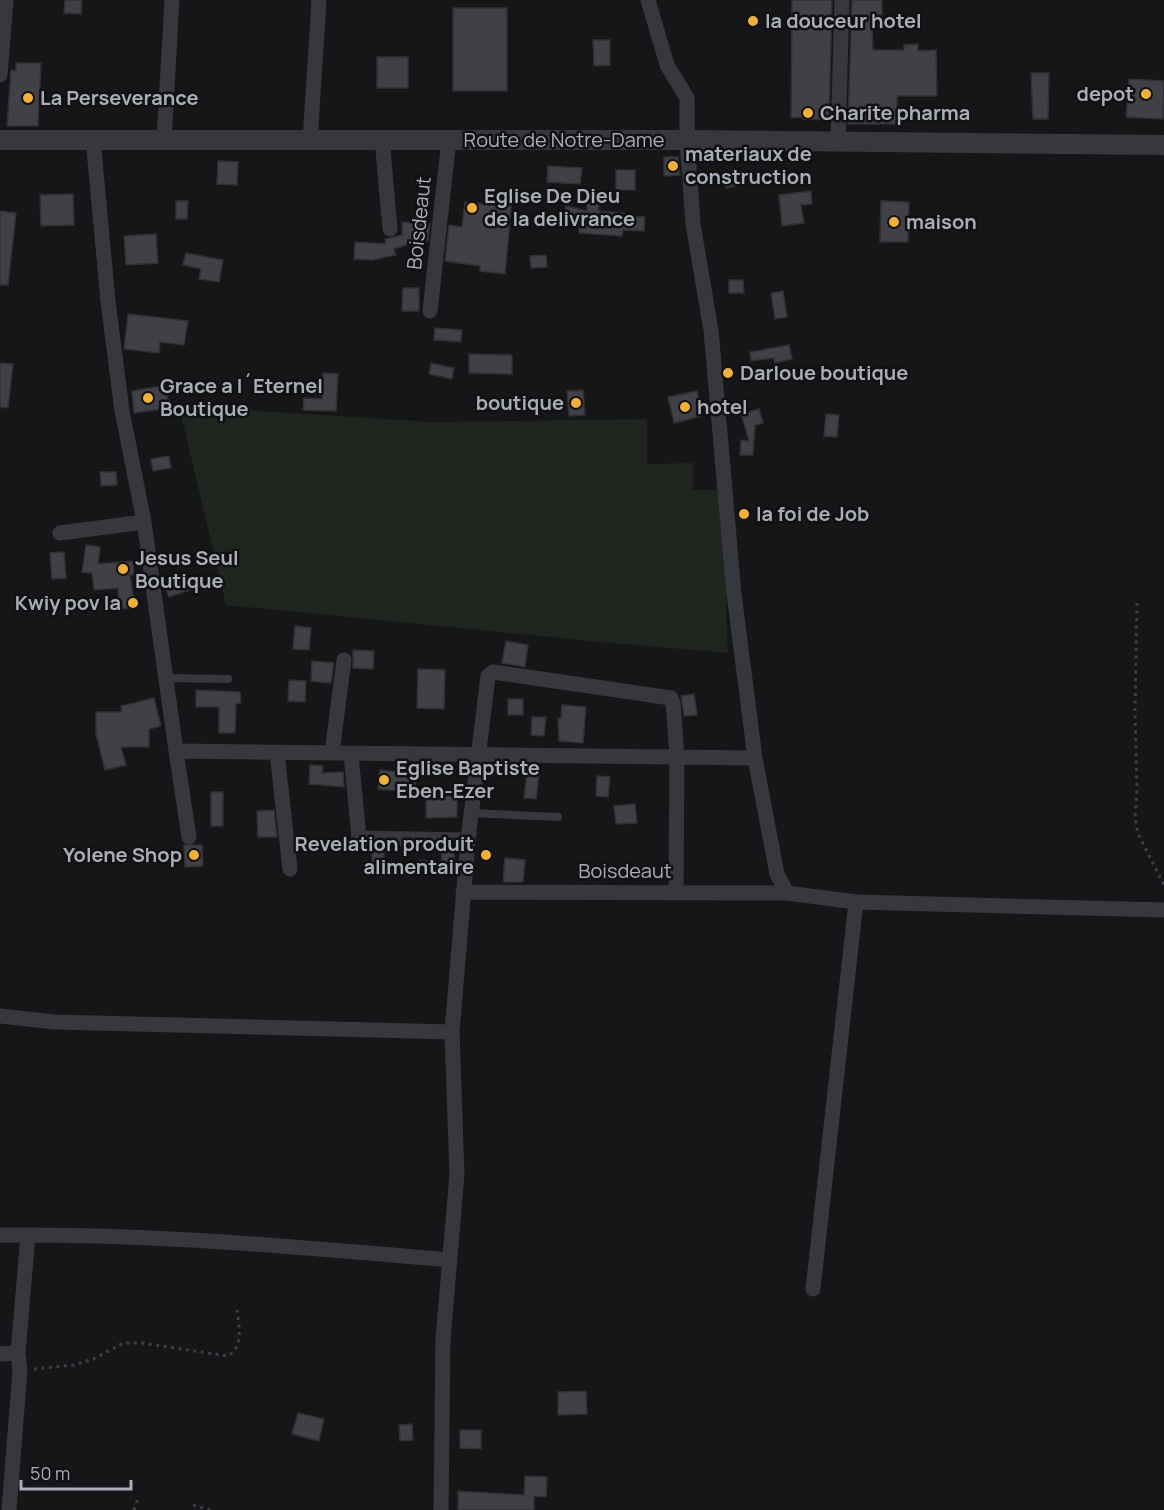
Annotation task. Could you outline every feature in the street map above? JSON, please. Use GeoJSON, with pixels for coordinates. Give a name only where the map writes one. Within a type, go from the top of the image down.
{"type":"FeatureCollection","features":[{"type":"Feature","properties":{"kind":"street"},"geometry":{"type":"LineString","coordinates":[[0,75],[6,0]]}},
{"type":"Feature","properties":{"kind":"street"},"geometry":{"type":"LineString","coordinates":[[164,140],[172,0]]}},
{"type":"Feature","properties":{"kind":"street"},"geometry":{"type":"LineString","coordinates":[[310,141],[319,0]]}},
{"type":"Feature","properties":{"kind":"street"},"geometry":{"type":"LineString","coordinates":[[648,0],[667,65],[687,98],[693,224],[711,330],[734,594],[755,758],[777,874],[787,893]]}},
{"type":"Feature","properties":{"kind":"street"},"geometry":{"type":"LineString","coordinates":[[838,142],[842,0]]}},
{"type":"Feature","properties":{"kind":"street","name":"Boisdeaut"},"geometry":{"type":"LineString","coordinates":[[382,139],[390,230]]}},
{"type":"Feature","properties":{"kind":"street","name":"Route de Notre-Dame"},"geometry":{"type":"LineString","coordinates":[[0,140],[449,140],[688,151],[838,142],[1164,145]]}},
{"type":"Feature","properties":{"kind":"street"},"geometry":{"type":"LineString","coordinates":[[93,140],[108,302],[122,411],[144,522],[189,837]]}},
{"type":"Feature","properties":{"kind":"street","name":"Boisdeaut"},"geometry":{"type":"LineString","coordinates":[[430,310],[449,140]]}},
{"type":"Feature","properties":{"kind":"street"},"geometry":{"type":"LineString","coordinates":[[60,533],[144,522]]}},
{"type":"Feature","properties":{"kind":"street"},"geometry":{"type":"LineString","coordinates":[[332,753],[344,660]]}},
{"type":"Feature","properties":{"kind":"street"},"geometry":{"type":"LineString","coordinates":[[441,1510],[443,1339],[457,1174],[452,1032],[468,840],[488,676],[493,672],[671,698],[676,756],[676,892]]}},
{"type":"Feature","properties":{"kind":"street"},"geometry":{"type":"LineString","coordinates":[[176,751],[755,758]]}},
{"type":"Feature","properties":{"kind":"street"},"geometry":{"type":"LineString","coordinates":[[278,753],[290,869]]}},
{"type":"Feature","properties":{"kind":"street"},"geometry":{"type":"LineString","coordinates":[[351,754],[359,838],[468,840]]}},
{"type":"Feature","properties":{"kind":"street","name":"Boisdeaut"},"geometry":{"type":"LineString","coordinates":[[463,892],[787,893],[856,902],[1164,910]]}},
{"type":"Feature","properties":{"kind":"street"},"geometry":{"type":"LineString","coordinates":[[813,1289],[856,902]]}},
{"type":"Feature","properties":{"kind":"street"},"geometry":{"type":"LineString","coordinates":[[0,1016],[55,1022],[452,1032]]}},
{"type":"Feature","properties":{"kind":"street"},"geometry":{"type":"LineString","coordinates":[[0,1235],[111,1235],[210,1240],[450,1260]]}},
{"type":"Feature","properties":{"kind":"street"},"geometry":{"type":"LineString","coordinates":[[9,1510],[20,1370],[18,1353],[28,1235]]}},
{"type":"Feature","properties":{"kind":"street"},"geometry":{"type":"LineString","coordinates":[[0,1354],[18,1353]]}},
{"type":"Feature","properties":{"kind":"lane"},"geometry":{"type":"LineString","coordinates":[[166,678],[228,679]]}},
{"type":"Feature","properties":{"kind":"lane"},"geometry":{"type":"LineString","coordinates":[[472,813],[558,817]]}},
{"type":"Feature","properties":{"kind":"path"},"geometry":{"type":"LineString","coordinates":[[1137,603],[1135,817],[1138,834],[1164,885]]}},
{"type":"Feature","properties":{"kind":"path"},"geometry":{"type":"LineString","coordinates":[[20,1370],[74,1365],[96,1358],[123,1343],[142,1343],[228,1356],[235,1351],[239,1340],[237,1310]]}},
{"type":"Feature","properties":{"kind":"path"},"geometry":{"type":"LineString","coordinates":[[134,1510],[138,1498]]}},
{"type":"Feature","properties":{"kind":"path"},"geometry":{"type":"LineString","coordinates":[[193,1505],[210,1510]]}},
{"type":"Feature","properties":{"kind":"shaded area"},"geometry":{"type":"Polygon","coordinates":[[[179,406],[432,422],[647,419],[647,464],[693,463],[693,490],[722,490],[728,653],[226,605],[179,406]]]}},
{"type":"Feature","properties":{"kind":"building"},"geometry":{"type":"Polygon","coordinates":[[[65,0],[82,0],[81,14],[64,13],[65,0]]]}},
{"type":"Feature","properties":{"kind":"building"},"geometry":{"type":"Polygon","coordinates":[[[792,0],[832,0],[829,120],[791,118],[792,0]]]}},
{"type":"Feature","properties":{"kind":"building"},"geometry":{"type":"Polygon","coordinates":[[[852,0],[882,0],[882,27],[872,27],[873,50],[904,50],[904,45],[918,44],[918,51],[936,50],[937,96],[897,96],[897,124],[848,124],[852,0]]]}},
{"type":"Feature","properties":{"kind":"building"},"geometry":{"type":"Polygon","coordinates":[[[453,8],[507,8],[507,91],[453,91],[453,8]]]}},
{"type":"Feature","properties":{"kind":"building"},"geometry":{"type":"Polygon","coordinates":[[[593,40],[610,40],[610,65],[594,66],[593,40]]]}},
{"type":"Feature","properties":{"kind":"building"},"geometry":{"type":"Polygon","coordinates":[[[377,57],[408,57],[408,88],[377,88],[377,57]]]}},
{"type":"Feature","properties":{"kind":"building"},"geometry":{"type":"Polygon","coordinates":[[[16,63],[41,63],[38,126],[7,126],[11,70],[16,71],[16,63]]]}},
{"type":"Feature","properties":{"kind":"building"},"geometry":{"type":"Polygon","coordinates":[[[1031,73],[1049,73],[1048,119],[1033,119],[1031,73]]]}},
{"type":"Feature","properties":{"kind":"building","name":"depot"},"geometry":{"type":"Polygon","coordinates":[[[1129,79],[1164,81],[1163,119],[1126,117],[1129,79]]]}},
{"type":"Feature","properties":{"kind":"building","name":"materiaux de construction"},"geometry":{"type":"Polygon","coordinates":[[[664,157],[678,157],[680,175],[664,176],[664,157]]]}},
{"type":"Feature","properties":{"kind":"building"},"geometry":{"type":"Polygon","coordinates":[[[218,161],[238,162],[237,185],[217,184],[218,161]]]}},
{"type":"Feature","properties":{"kind":"building"},"geometry":{"type":"Polygon","coordinates":[[[548,166],[582,168],[580,184],[547,182],[548,166]]]}},
{"type":"Feature","properties":{"kind":"building"},"geometry":{"type":"Polygon","coordinates":[[[616,170],[635,170],[635,190],[616,190],[616,170]]]}},
{"type":"Feature","properties":{"kind":"building"},"geometry":{"type":"Polygon","coordinates":[[[736,170],[738,186],[726,188],[724,172],[736,170]]]}},
{"type":"Feature","properties":{"kind":"building"},"geometry":{"type":"Polygon","coordinates":[[[811,191],[812,204],[801,205],[804,223],[782,226],[779,195],[811,191]]]}},
{"type":"Feature","properties":{"kind":"building"},"geometry":{"type":"Polygon","coordinates":[[[73,194],[74,225],[41,226],[40,195],[73,194]]]}},
{"type":"Feature","properties":{"kind":"building"},"geometry":{"type":"Polygon","coordinates":[[[488,196],[512,198],[505,274],[480,271],[480,266],[445,261],[449,225],[462,227],[465,202],[487,204],[488,196]]]}},
{"type":"Feature","properties":{"kind":"building"},"geometry":{"type":"Polygon","coordinates":[[[176,201],[188,201],[187,219],[176,219],[176,201]]]}},
{"type":"Feature","properties":{"kind":"building","name":"maison"},"geometry":{"type":"Polygon","coordinates":[[[881,201],[909,202],[908,242],[880,242],[881,201]]]}},
{"type":"Feature","properties":{"kind":"building"},"geometry":{"type":"Polygon","coordinates":[[[587,202],[598,202],[599,211],[645,217],[644,231],[623,230],[622,236],[579,233],[579,222],[563,218],[566,206],[587,211],[587,202]]]}},
{"type":"Feature","properties":{"kind":"building"},"geometry":{"type":"Polygon","coordinates":[[[0,211],[16,213],[8,285],[0,285],[0,211]]]}},
{"type":"Feature","properties":{"kind":"building"},"geometry":{"type":"Polygon","coordinates":[[[402,222],[430,224],[428,241],[408,239],[409,244],[394,249],[396,255],[372,260],[354,259],[355,242],[386,244],[385,239],[402,235],[402,222]]]}},
{"type":"Feature","properties":{"kind":"building"},"geometry":{"type":"Polygon","coordinates":[[[156,234],[158,263],[126,265],[124,236],[156,234]]]}},
{"type":"Feature","properties":{"kind":"building"},"geometry":{"type":"Polygon","coordinates":[[[186,253],[223,260],[219,282],[199,279],[201,269],[183,265],[186,253]]]}},
{"type":"Feature","properties":{"kind":"building"},"geometry":{"type":"Polygon","coordinates":[[[546,255],[547,267],[531,268],[530,256],[546,255]]]}},
{"type":"Feature","properties":{"kind":"building"},"geometry":{"type":"Polygon","coordinates":[[[729,280],[743,280],[744,293],[729,293],[729,280]]]}},
{"type":"Feature","properties":{"kind":"building"},"geometry":{"type":"Polygon","coordinates":[[[403,288],[419,288],[419,311],[402,311],[403,288]]]}},
{"type":"Feature","properties":{"kind":"building"},"geometry":{"type":"Polygon","coordinates":[[[783,291],[787,317],[775,319],[771,293],[783,291]]]}},
{"type":"Feature","properties":{"kind":"building"},"geometry":{"type":"Polygon","coordinates":[[[128,314],[188,321],[184,345],[160,342],[159,353],[124,349],[128,314]]]}},
{"type":"Feature","properties":{"kind":"building"},"geometry":{"type":"Polygon","coordinates":[[[435,328],[462,330],[461,342],[434,340],[435,328]]]}},
{"type":"Feature","properties":{"kind":"building"},"geometry":{"type":"Polygon","coordinates":[[[789,345],[792,359],[775,363],[774,358],[751,361],[750,352],[789,345]]]}},
{"type":"Feature","properties":{"kind":"building"},"geometry":{"type":"Polygon","coordinates":[[[469,354],[512,355],[512,374],[469,373],[469,354]]]}},
{"type":"Feature","properties":{"kind":"building"},"geometry":{"type":"Polygon","coordinates":[[[0,363],[13,364],[8,408],[0,407],[0,363]]]}},
{"type":"Feature","properties":{"kind":"building"},"geometry":{"type":"Polygon","coordinates":[[[431,363],[454,368],[452,379],[429,374],[431,363]]]}},
{"type":"Feature","properties":{"kind":"building"},"geometry":{"type":"Polygon","coordinates":[[[323,373],[338,374],[336,411],[303,410],[304,398],[322,399],[323,373]]]}},
{"type":"Feature","properties":{"kind":"building"},"geometry":{"type":"Polygon","coordinates":[[[166,385],[169,408],[134,413],[132,391],[166,385]]]}},
{"type":"Feature","properties":{"kind":"building","name":"boutique"},"geometry":{"type":"Polygon","coordinates":[[[583,390],[585,415],[569,416],[567,391],[583,390]]]}},
{"type":"Feature","properties":{"kind":"building","name":"hotel"},"geometry":{"type":"Polygon","coordinates":[[[697,391],[702,416],[674,423],[668,397],[697,391]]]}},
{"type":"Feature","properties":{"kind":"building"},"geometry":{"type":"Polygon","coordinates":[[[759,409],[763,423],[755,425],[753,455],[740,455],[741,440],[749,441],[741,414],[759,409]]]}},
{"type":"Feature","properties":{"kind":"building"},"geometry":{"type":"Polygon","coordinates":[[[826,414],[839,415],[837,437],[824,436],[826,414]]]}},
{"type":"Feature","properties":{"kind":"building"},"geometry":{"type":"Polygon","coordinates":[[[169,456],[171,468],[153,471],[151,459],[169,456]]]}},
{"type":"Feature","properties":{"kind":"building"},"geometry":{"type":"Polygon","coordinates":[[[100,472],[116,472],[117,485],[101,486],[100,472]]]}},
{"type":"Feature","properties":{"kind":"building"},"geometry":{"type":"Polygon","coordinates":[[[86,545],[100,547],[98,564],[133,561],[134,575],[130,575],[135,608],[119,609],[118,588],[94,590],[92,573],[82,572],[86,545]]]}},
{"type":"Feature","properties":{"kind":"building"},"geometry":{"type":"Polygon","coordinates":[[[64,552],[66,578],[52,579],[50,553],[64,552]]]}},
{"type":"Feature","properties":{"kind":"building"},"geometry":{"type":"Polygon","coordinates":[[[185,576],[190,590],[169,597],[163,583],[185,576]]]}},
{"type":"Feature","properties":{"kind":"building"},"geometry":{"type":"Polygon","coordinates":[[[295,626],[311,628],[309,650],[293,649],[295,626]]]}},
{"type":"Feature","properties":{"kind":"building"},"geometry":{"type":"Polygon","coordinates":[[[506,641],[528,645],[525,667],[502,663],[506,641]]]}},
{"type":"Feature","properties":{"kind":"building"},"geometry":{"type":"Polygon","coordinates":[[[353,650],[374,651],[373,669],[353,668],[353,650]]]}},
{"type":"Feature","properties":{"kind":"building"},"geometry":{"type":"Polygon","coordinates":[[[312,661],[334,663],[331,683],[311,681],[312,661]]]}},
{"type":"Feature","properties":{"kind":"building"},"geometry":{"type":"Polygon","coordinates":[[[418,669],[445,670],[444,709],[417,708],[418,669]]]}},
{"type":"Feature","properties":{"kind":"building"},"geometry":{"type":"Polygon","coordinates":[[[289,680],[306,681],[305,702],[288,701],[289,680]]]}},
{"type":"Feature","properties":{"kind":"building"},"geometry":{"type":"Polygon","coordinates":[[[196,690],[240,692],[241,703],[236,704],[235,733],[219,733],[219,707],[196,707],[196,690]]]}},
{"type":"Feature","properties":{"kind":"building"},"geometry":{"type":"Polygon","coordinates":[[[694,694],[697,715],[684,716],[681,696],[694,694]]]}},
{"type":"Feature","properties":{"kind":"building"},"geometry":{"type":"Polygon","coordinates":[[[154,698],[161,726],[149,729],[149,747],[121,747],[126,765],[105,770],[96,734],[96,712],[122,712],[121,706],[154,698]]]}},
{"type":"Feature","properties":{"kind":"building"},"geometry":{"type":"Polygon","coordinates":[[[508,699],[523,699],[523,715],[508,715],[508,699]]]}},
{"type":"Feature","properties":{"kind":"building"},"geometry":{"type":"Polygon","coordinates":[[[562,705],[586,707],[583,743],[559,741],[558,718],[561,718],[562,705]]]}},
{"type":"Feature","properties":{"kind":"building"},"geometry":{"type":"Polygon","coordinates":[[[532,717],[546,717],[544,736],[531,735],[532,717]]]}},
{"type":"Feature","properties":{"kind":"building"},"geometry":{"type":"Polygon","coordinates":[[[310,765],[323,766],[322,773],[343,772],[344,787],[309,784],[310,765]]]}},
{"type":"Feature","properties":{"kind":"building"},"geometry":{"type":"Polygon","coordinates":[[[400,769],[416,769],[415,792],[378,789],[380,770],[400,772],[400,769]]]}},
{"type":"Feature","properties":{"kind":"building"},"geometry":{"type":"Polygon","coordinates":[[[527,772],[539,774],[536,799],[524,798],[527,772]]]}},
{"type":"Feature","properties":{"kind":"building"},"geometry":{"type":"Polygon","coordinates":[[[597,776],[610,777],[608,797],[596,796],[597,776]]]}},
{"type":"Feature","properties":{"kind":"building"},"geometry":{"type":"Polygon","coordinates":[[[211,792],[223,792],[223,826],[211,826],[211,792]]]}},
{"type":"Feature","properties":{"kind":"building"},"geometry":{"type":"Polygon","coordinates":[[[457,796],[457,817],[426,818],[426,797],[457,796]]]}},
{"type":"Feature","properties":{"kind":"building"},"geometry":{"type":"Polygon","coordinates":[[[635,804],[637,823],[616,824],[614,806],[635,804]]]}},
{"type":"Feature","properties":{"kind":"building"},"geometry":{"type":"Polygon","coordinates":[[[274,810],[277,837],[258,837],[257,811],[274,810]]]}},
{"type":"Feature","properties":{"kind":"building"},"geometry":{"type":"Polygon","coordinates":[[[184,845],[202,845],[203,866],[185,867],[184,845]]]}},
{"type":"Feature","properties":{"kind":"building"},"geometry":{"type":"Polygon","coordinates":[[[372,848],[384,848],[384,870],[372,870],[372,848]]]}},
{"type":"Feature","properties":{"kind":"building"},"geometry":{"type":"Polygon","coordinates":[[[454,850],[455,874],[439,875],[417,872],[419,860],[442,862],[441,851],[454,850]]]}},
{"type":"Feature","properties":{"kind":"building"},"geometry":{"type":"Polygon","coordinates":[[[505,858],[525,860],[523,882],[503,882],[505,858]]]}},
{"type":"Feature","properties":{"kind":"building"},"geometry":{"type":"Polygon","coordinates":[[[586,1391],[587,1414],[558,1415],[558,1392],[586,1391]]]}},
{"type":"Feature","properties":{"kind":"building"},"geometry":{"type":"Polygon","coordinates":[[[298,1413],[324,1419],[319,1441],[292,1434],[298,1413]]]}},
{"type":"Feature","properties":{"kind":"building"},"geometry":{"type":"Polygon","coordinates":[[[412,1424],[413,1440],[400,1441],[399,1425],[412,1424]]]}},
{"type":"Feature","properties":{"kind":"building"},"geometry":{"type":"Polygon","coordinates":[[[460,1430],[481,1430],[481,1449],[460,1448],[460,1430]]]}},
{"type":"Feature","properties":{"kind":"building"},"geometry":{"type":"Polygon","coordinates":[[[525,1476],[547,1477],[546,1497],[534,1496],[534,1510],[458,1510],[458,1491],[524,1495],[525,1476]]]}},
{"type":"Feature","properties":{"kind":"place","name":"la douceur hotel"},"geometry":{"type":"Point","coordinates":[753,21]}},
{"type":"Feature","properties":{"kind":"place","name":"depot"},"geometry":{"type":"Point","coordinates":[1146,94]}},
{"type":"Feature","properties":{"kind":"place","name":"La Perseverance"},"geometry":{"type":"Point","coordinates":[28,98]}},
{"type":"Feature","properties":{"kind":"place","name":"Charite pharma"},"geometry":{"type":"Point","coordinates":[808,113]}},
{"type":"Feature","properties":{"kind":"place","name":"materiaux de construction"},"geometry":{"type":"Point","coordinates":[673,166]}},
{"type":"Feature","properties":{"kind":"place","name":"Eglise De Dieu de la delivrance"},"geometry":{"type":"Point","coordinates":[472,208]}},
{"type":"Feature","properties":{"kind":"place","name":"maison"},"geometry":{"type":"Point","coordinates":[894,222]}},
{"type":"Feature","properties":{"kind":"place","name":"Darloue boutique"},"geometry":{"type":"Point","coordinates":[728,373]}},
{"type":"Feature","properties":{"kind":"place","name":"Grace a l´Eternel Boutique"},"geometry":{"type":"Point","coordinates":[148,398]}},
{"type":"Feature","properties":{"kind":"place","name":"boutique"},"geometry":{"type":"Point","coordinates":[576,403]}},
{"type":"Feature","properties":{"kind":"place","name":"hotel"},"geometry":{"type":"Point","coordinates":[685,407]}},
{"type":"Feature","properties":{"kind":"place","name":"la foi de Job"},"geometry":{"type":"Point","coordinates":[744,514]}},
{"type":"Feature","properties":{"kind":"place","name":"Jesus Seul Boutique"},"geometry":{"type":"Point","coordinates":[123,569]}},
{"type":"Feature","properties":{"kind":"place","name":"Kwiy pov la"},"geometry":{"type":"Point","coordinates":[133,603]}},
{"type":"Feature","properties":{"kind":"place","name":"Eglise Baptiste Eben-Ezer"},"geometry":{"type":"Point","coordinates":[384,780]}},
{"type":"Feature","properties":{"kind":"place","name":"Yolene Shop"},"geometry":{"type":"Point","coordinates":[194,855]}},
{"type":"Feature","properties":{"kind":"place","name":"Revelation produit alimentaire"},"geometry":{"type":"Point","coordinates":[486,855]}}]}
